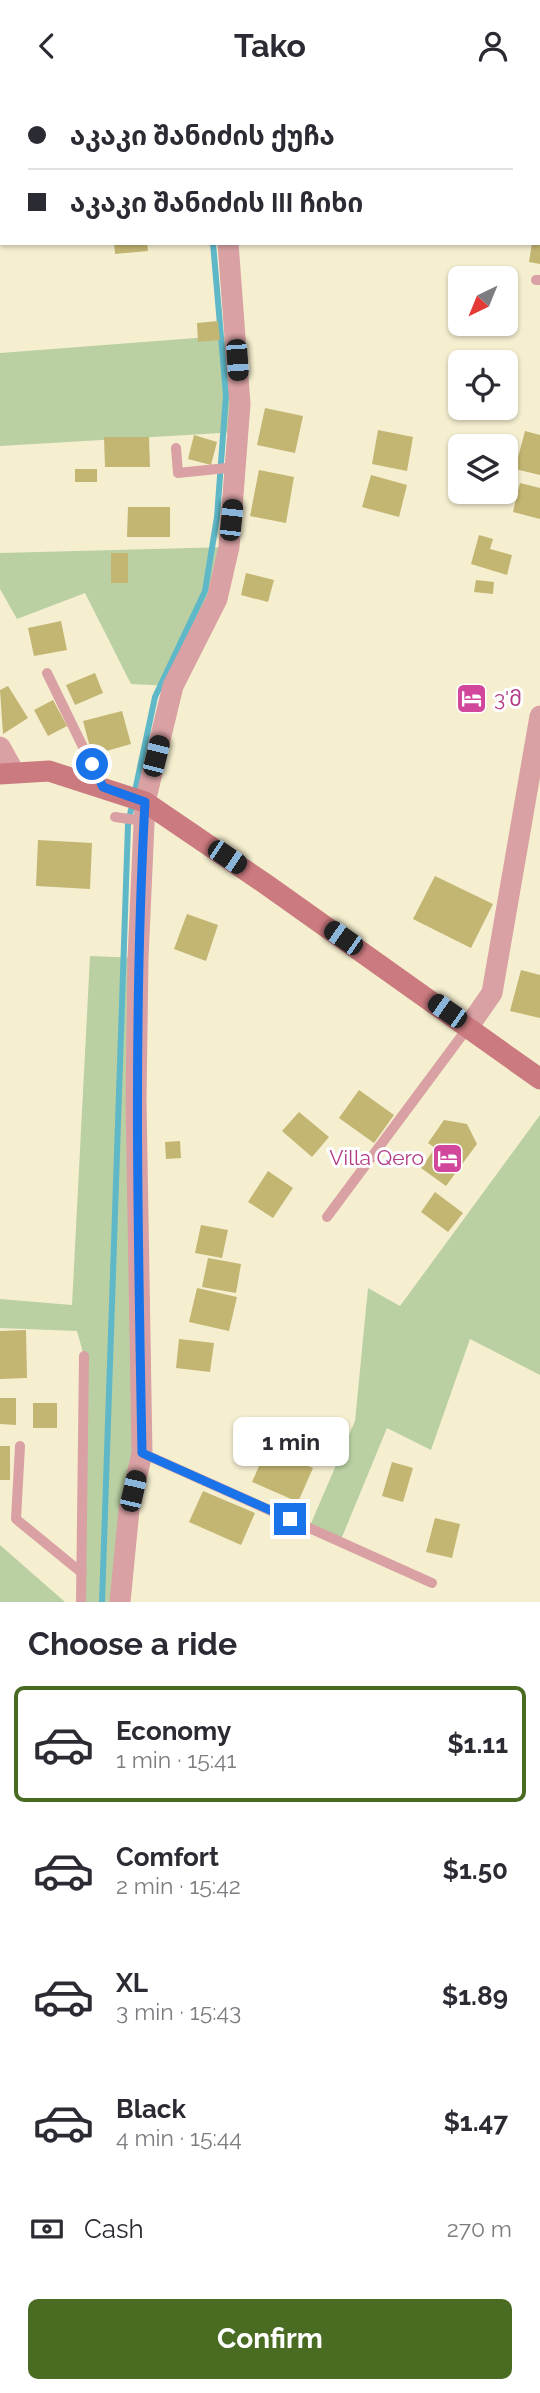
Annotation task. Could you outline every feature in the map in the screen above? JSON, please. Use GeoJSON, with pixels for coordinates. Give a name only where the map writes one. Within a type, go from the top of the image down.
{"type":"FeatureCollection","features":[{"type":"Feature","properties":{"kind":"street"},"geometry":{"type":"LineString","coordinates":[[120,1602],[129,1510],[142,1453],[136,1100],[144,811],[173,686],[217,599],[229,547],[240,404],[228,245]]}},
{"type":"Feature","properties":{"kind":"street"},"geometry":{"type":"LineString","coordinates":[[469,1026],[492,992],[540,716]]}},
{"type":"Feature","properties":{"kind":"street"},"geometry":{"type":"LineString","coordinates":[[0,747],[7,773],[50,771],[103,787],[144,811],[469,1026],[540,1079]]}},
{"type":"Feature","properties":{"kind":"lane"},"geometry":{"type":"LineString","coordinates":[[176,448],[178,473],[236,467]]}},
{"type":"Feature","properties":{"kind":"lane"},"geometry":{"type":"LineString","coordinates":[[47,673],[103,787]]}},
{"type":"Feature","properties":{"kind":"lane"},"geometry":{"type":"LineString","coordinates":[[116,817],[144,811]]}},
{"type":"Feature","properties":{"kind":"lane"},"geometry":{"type":"LineString","coordinates":[[327,1217],[469,1026]]}},
{"type":"Feature","properties":{"kind":"lane"},"geometry":{"type":"LineString","coordinates":[[81,1602],[84,1356]]}},
{"type":"Feature","properties":{"kind":"lane"},"geometry":{"type":"LineString","coordinates":[[20,1446],[16,1518],[82,1573]]}},
{"type":"Feature","properties":{"kind":"lane"},"geometry":{"type":"LineString","coordinates":[[142,1453],[432,1583]]}},
{"type":"Feature","properties":{"kind":"green space"},"geometry":{"type":"Polygon","coordinates":[[[235,335],[238,432],[0,446],[0,353],[235,335]]]}},
{"type":"Feature","properties":{"kind":"green space"},"geometry":{"type":"Polygon","coordinates":[[[229,547],[173,686],[131,684],[85,593],[17,619],[0,589],[0,553],[229,547]]]}},
{"type":"Feature","properties":{"kind":"green space"},"geometry":{"type":"Polygon","coordinates":[[[90,956],[138,958],[142,1453],[120,1602],[81,1602],[84,1356],[77,1331],[0,1328],[0,1299],[72,1305],[90,956]]]}},
{"type":"Feature","properties":{"kind":"green space"},"geometry":{"type":"Polygon","coordinates":[[[540,1115],[540,1375],[470,1339],[431,1450],[387,1428],[340,1542],[309,1528],[355,1421],[368,1288],[400,1306],[540,1115]]]}},
{"type":"Feature","properties":{"kind":"green space"},"geometry":{"type":"Polygon","coordinates":[[[0,1545],[65,1602],[0,1602],[0,1545]]]}},
{"type":"Feature","properties":{"kind":"building"},"geometry":{"type":"Polygon","coordinates":[[[114,245],[147,245],[148,251],[115,254],[114,245]]]}},
{"type":"Feature","properties":{"kind":"building"},"geometry":{"type":"Polygon","coordinates":[[[532,245],[540,245],[540,264],[529,262],[532,245]]]}},
{"type":"Feature","properties":{"kind":"building"},"geometry":{"type":"Polygon","coordinates":[[[218,321],[220,340],[198,342],[197,323],[218,321]]]}},
{"type":"Feature","properties":{"kind":"building"},"geometry":{"type":"Polygon","coordinates":[[[265,408],[303,416],[295,453],[257,445],[265,408]]]}},
{"type":"Feature","properties":{"kind":"building"},"geometry":{"type":"Polygon","coordinates":[[[378,430],[413,437],[407,471],[372,464],[378,430]]]}},
{"type":"Feature","properties":{"kind":"building"},"geometry":{"type":"Polygon","coordinates":[[[525,431],[540,435],[540,475],[518,470],[518,458],[525,431]]]}},
{"type":"Feature","properties":{"kind":"building"},"geometry":{"type":"Polygon","coordinates":[[[194,435],[217,442],[211,465],[188,459],[194,435]]]}},
{"type":"Feature","properties":{"kind":"building"},"geometry":{"type":"Polygon","coordinates":[[[104,437],[149,437],[150,467],[105,467],[104,437]]]}},
{"type":"Feature","properties":{"kind":"building"},"geometry":{"type":"Polygon","coordinates":[[[75,469],[97,469],[97,482],[75,482],[75,469]]]}},
{"type":"Feature","properties":{"kind":"building"},"geometry":{"type":"Polygon","coordinates":[[[259,470],[294,477],[286,523],[250,516],[259,470]]]}},
{"type":"Feature","properties":{"kind":"building"},"geometry":{"type":"Polygon","coordinates":[[[371,475],[407,485],[399,517],[362,507],[371,475]]]}},
{"type":"Feature","properties":{"kind":"building"},"geometry":{"type":"Polygon","coordinates":[[[520,483],[540,488],[540,519],[513,512],[515,504],[518,504],[520,483]]]}},
{"type":"Feature","properties":{"kind":"building"},"geometry":{"type":"Polygon","coordinates":[[[128,507],[170,507],[170,537],[127,537],[128,507]]]}},
{"type":"Feature","properties":{"kind":"building"},"geometry":{"type":"Polygon","coordinates":[[[479,535],[493,539],[490,549],[512,555],[507,575],[471,564],[479,535]]]}},
{"type":"Feature","properties":{"kind":"building"},"geometry":{"type":"Polygon","coordinates":[[[111,553],[128,553],[128,583],[111,583],[111,553]]]}},
{"type":"Feature","properties":{"kind":"building"},"geometry":{"type":"Polygon","coordinates":[[[246,573],[274,580],[268,602],[241,595],[246,573]]]}},
{"type":"Feature","properties":{"kind":"building"},"geometry":{"type":"Polygon","coordinates":[[[476,580],[494,582],[493,594],[474,592],[476,580]]]}},
{"type":"Feature","properties":{"kind":"building"},"geometry":{"type":"Polygon","coordinates":[[[61,621],[67,650],[34,656],[28,628],[61,621]]]}},
{"type":"Feature","properties":{"kind":"building"},"geometry":{"type":"Polygon","coordinates":[[[95,673],[103,693],[75,705],[66,685],[95,673]]]}},
{"type":"Feature","properties":{"kind":"building"},"geometry":{"type":"Polygon","coordinates":[[[8,686],[28,718],[3,734],[0,690],[8,686]]]}},
{"type":"Feature","properties":{"kind":"building"},"geometry":{"type":"Polygon","coordinates":[[[53,700],[67,726],[48,736],[34,710],[53,700]]]}},
{"type":"Feature","properties":{"kind":"building"},"geometry":{"type":"Polygon","coordinates":[[[122,711],[131,744],[92,755],[83,721],[122,711]]]}},
{"type":"Feature","properties":{"kind":"building"},"geometry":{"type":"Polygon","coordinates":[[[38,840],[92,843],[90,889],[36,886],[38,840]]]}},
{"type":"Feature","properties":{"kind":"building"},"geometry":{"type":"Polygon","coordinates":[[[435,876],[493,904],[471,948],[413,919],[435,876]]]}},
{"type":"Feature","properties":{"kind":"building"},"geometry":{"type":"Polygon","coordinates":[[[187,914],[218,925],[206,961],[174,949],[187,914]]]}},
{"type":"Feature","properties":{"kind":"building"},"geometry":{"type":"Polygon","coordinates":[[[521,970],[540,975],[540,1018],[510,1011],[521,970]]]}},
{"type":"Feature","properties":{"kind":"building"},"geometry":{"type":"Polygon","coordinates":[[[359,1090],[394,1115],[374,1143],[339,1118],[359,1090]]]}},
{"type":"Feature","properties":{"kind":"building"},"geometry":{"type":"Polygon","coordinates":[[[299,1112],[329,1137],[312,1157],[282,1131],[299,1112]]]}},
{"type":"Feature","properties":{"kind":"building","name":"Villa Qero"},"geometry":{"type":"Polygon","coordinates":[[[444,1120],[467,1124],[477,1144],[446,1186],[421,1168],[435,1148],[428,1143],[444,1120]]]}},
{"type":"Feature","properties":{"kind":"building"},"geometry":{"type":"Polygon","coordinates":[[[180,1141],[181,1158],[166,1159],[165,1142],[180,1141]]]}},
{"type":"Feature","properties":{"kind":"building"},"geometry":{"type":"Polygon","coordinates":[[[268,1171],[293,1188],[273,1218],[248,1202],[268,1171]]]}},
{"type":"Feature","properties":{"kind":"building"},"geometry":{"type":"Polygon","coordinates":[[[435,1192],[463,1213],[448,1232],[421,1212],[435,1192]]]}},
{"type":"Feature","properties":{"kind":"building"},"geometry":{"type":"Polygon","coordinates":[[[201,1225],[228,1230],[222,1258],[195,1253],[201,1225]]]}},
{"type":"Feature","properties":{"kind":"building"},"geometry":{"type":"Polygon","coordinates":[[[208,1258],[241,1264],[236,1293],[202,1287],[208,1258]]]}},
{"type":"Feature","properties":{"kind":"building"},"geometry":{"type":"Polygon","coordinates":[[[197,1288],[237,1297],[229,1331],[189,1322],[197,1288]]]}},
{"type":"Feature","properties":{"kind":"building"},"geometry":{"type":"Polygon","coordinates":[[[26,1330],[27,1378],[0,1379],[0,1331],[26,1330]]]}},
{"type":"Feature","properties":{"kind":"building"},"geometry":{"type":"Polygon","coordinates":[[[179,1339],[214,1343],[210,1372],[176,1368],[179,1339]]]}},
{"type":"Feature","properties":{"kind":"building"},"geometry":{"type":"Polygon","coordinates":[[[0,1398],[16,1398],[16,1425],[0,1424],[0,1398]]]}},
{"type":"Feature","properties":{"kind":"building"},"geometry":{"type":"Polygon","coordinates":[[[33,1403],[57,1403],[57,1428],[33,1428],[33,1403]]]}},
{"type":"Feature","properties":{"kind":"building"},"geometry":{"type":"Polygon","coordinates":[[[0,1446],[10,1446],[10,1480],[0,1480],[0,1446]]]}},
{"type":"Feature","properties":{"kind":"building"},"geometry":{"type":"Polygon","coordinates":[[[267,1448],[313,1468],[298,1502],[252,1482],[267,1448]]]}},
{"type":"Feature","properties":{"kind":"building"},"geometry":{"type":"Polygon","coordinates":[[[392,1462],[413,1468],[403,1502],[382,1496],[392,1462]]]}},
{"type":"Feature","properties":{"kind":"building"},"geometry":{"type":"Polygon","coordinates":[[[203,1491],[255,1513],[241,1545],[189,1522],[203,1491]]]}},
{"type":"Feature","properties":{"kind":"building"},"geometry":{"type":"Polygon","coordinates":[[[435,1518],[460,1524],[452,1558],[426,1552],[435,1518]]]}},
{"type":"Feature","properties":{"kind":"waterway"},"geometry":{"type":"LineString","coordinates":[[102,1602],[128,824],[155,697],[205,591],[217,517],[226,395],[213,245]]}},
{"type":"Feature","properties":{"kind":"place","name":"3'მ"},"geometry":{"type":"Point","coordinates":[471,699]}},
{"type":"Feature","properties":{"kind":"place","name":"Villa Qero"},"geometry":{"type":"Point","coordinates":[447,1158]}},
{"type":"Feature","properties":{"kind":"route"},"geometry":{"type":"LineString","coordinates":[[92,764],[103,787],[145,802],[138,958],[136,1100],[142,1453],[290,1519]]}}]}
